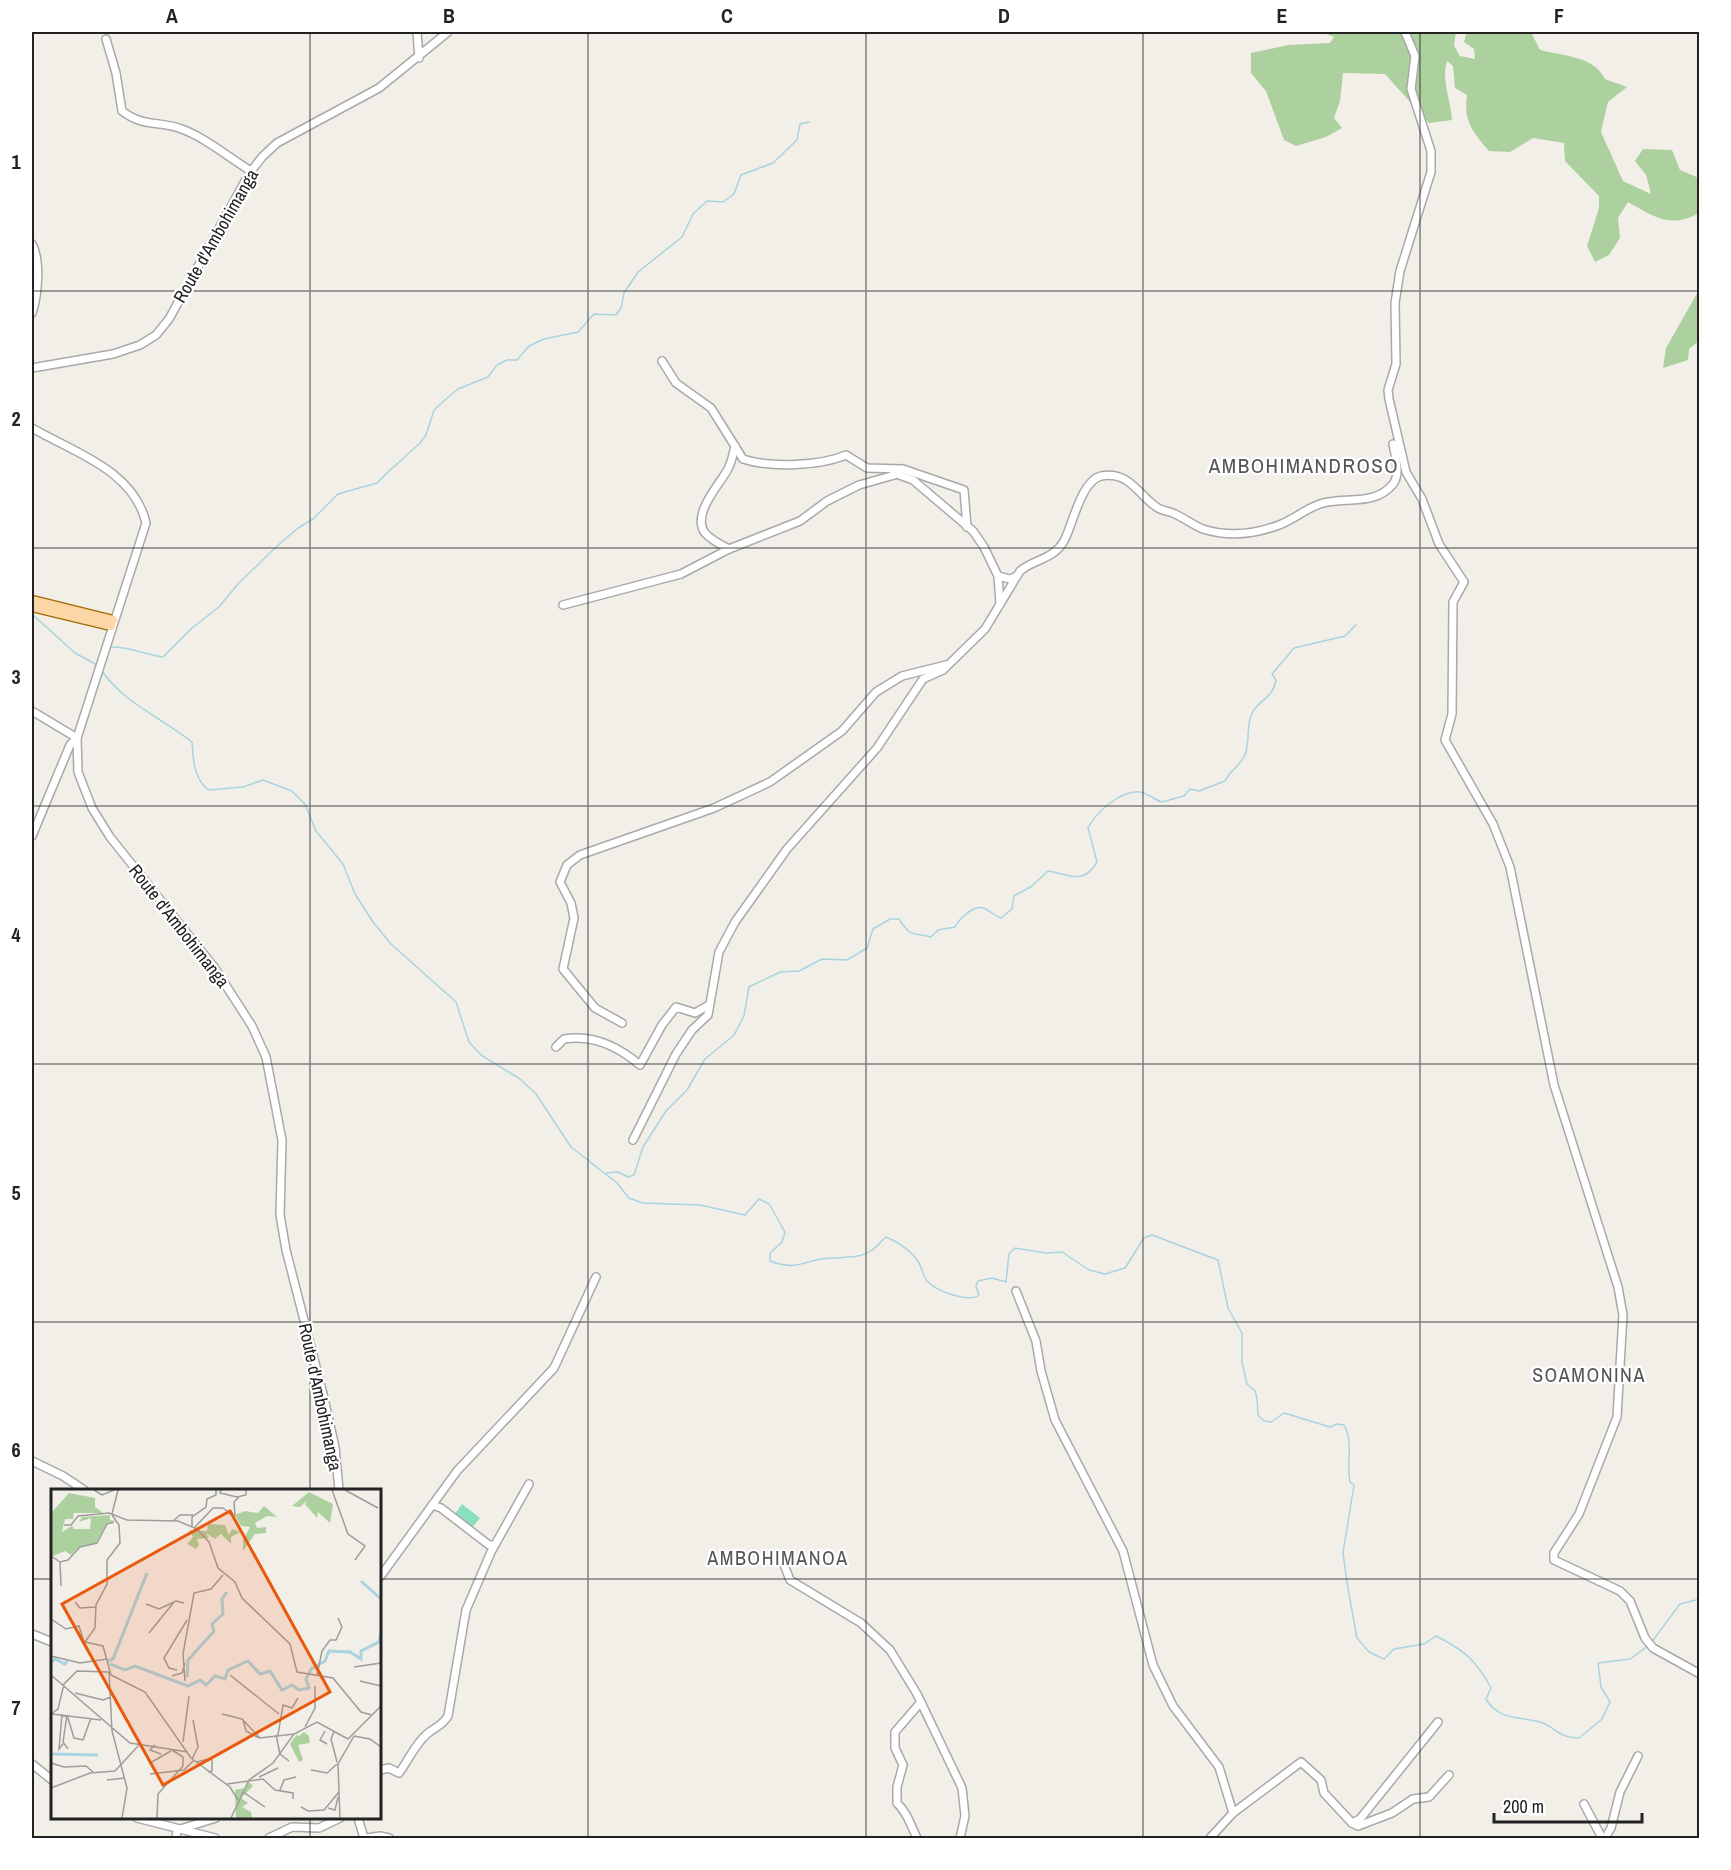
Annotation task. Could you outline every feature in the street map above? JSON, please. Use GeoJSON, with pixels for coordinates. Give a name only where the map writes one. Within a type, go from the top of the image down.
{"type":"FeatureCollection","features":[{"type":"Feature","properties":{"kind":"main road"},"geometry":{"type":"LineString","coordinates":[[32,600],[112,623]]}},
{"type":"Feature","properties":{"kind":"main road"},"geometry":{"type":"LineString","coordinates":[[32,607],[112,623]]}},
{"type":"Feature","properties":{"kind":"street"},"geometry":{"type":"LineString","coordinates":[[417,32],[419,58]]}},
{"type":"Feature","properties":{"kind":"street","name":"Route d'Ambohimanga"},"geometry":{"type":"LineString","coordinates":[[32,368],[113,354],[140,345],[156,335],[169,320],[251,171],[277,143],[379,88],[419,58],[448,32]]}},
{"type":"Feature","properties":{"kind":"street"},"geometry":{"type":"LineString","coordinates":[[1405,32],[1415,56],[1411,89],[1431,151],[1431,172],[1406,249],[1396,294],[1396,364],[1388,390],[1406,472],[1422,499],[1432,529],[1464,579],[1453,602],[1452,714],[1445,740],[1493,824],[1510,867],[1554,1085],[1618,1287],[1623,1315],[1616,1424],[1579,1514],[1554,1553],[1554,1560],[1620,1591],[1630,1601],[1645,1638],[1653,1648],[1700,1674]]}},
{"type":"Feature","properties":{"kind":"street"},"geometry":{"type":"LineString","coordinates":[[106,39],[116,73],[122,111],[141,123],[177,127],[194,135],[251,171]]}},
{"type":"Feature","properties":{"kind":"street"},"geometry":{"type":"LineString","coordinates":[[32,244],[36,260],[36,301],[32,313]]}},
{"type":"Feature","properties":{"kind":"street"},"geometry":{"type":"LineString","coordinates":[[662,361],[676,383],[711,408],[734,436],[735,447],[728,470],[705,506],[703,528],[706,534],[729,549]]}},
{"type":"Feature","properties":{"kind":"street","name":"Route d'Ambohimanga"},"geometry":{"type":"LineString","coordinates":[[32,428],[80,453],[110,472],[130,490],[143,509],[146,523],[112,623],[77,738],[78,772],[92,808],[110,837],[214,967],[252,1026],[266,1058],[282,1140],[280,1215],[294,1288],[335,1447],[339,1489]]}},
{"type":"Feature","properties":{"kind":"street"},"geometry":{"type":"LineString","coordinates":[[633,1140],[676,1054],[692,1030],[708,1014],[719,952],[735,922],[787,849],[877,748],[923,679],[949,665],[985,629],[1017,576],[1026,566],[1047,559],[1063,542],[1089,483],[1093,479],[1103,476],[1128,480],[1161,510],[1172,512],[1201,528],[1244,534],[1280,525],[1322,504],[1362,500],[1387,490],[1394,482],[1397,473],[1393,443],[1397,436]]}},
{"type":"Feature","properties":{"kind":"street"},"geometry":{"type":"LineString","coordinates":[[735,447],[741,457],[747,460],[801,466],[828,462],[846,455],[867,468],[888,466],[910,471],[964,490],[967,527]]}},
{"type":"Feature","properties":{"kind":"street"},"geometry":{"type":"LineString","coordinates":[[883,468],[913,480],[967,527],[984,547],[998,576],[1000,605]]}},
{"type":"Feature","properties":{"kind":"street"},"geometry":{"type":"LineString","coordinates":[[563,605],[681,574],[729,549],[800,521],[827,501],[859,485],[898,474]]}},
{"type":"Feature","properties":{"kind":"street"},"geometry":{"type":"LineString","coordinates":[[998,576],[1010,579],[1017,576]]}},
{"type":"Feature","properties":{"kind":"street"},"geometry":{"type":"LineString","coordinates":[[622,1023],[595,1008],[562,969],[574,918],[571,903],[560,882],[567,865],[580,855],[714,808],[770,782],[842,731],[869,696],[902,676],[949,665]]}},
{"type":"Feature","properties":{"kind":"street"},"geometry":{"type":"LineString","coordinates":[[32,711],[77,738],[70,746],[32,836]]}},
{"type":"Feature","properties":{"kind":"street"},"geometry":{"type":"LineString","coordinates":[[556,1047],[564,1039],[584,1038],[621,1050],[640,1065],[662,1025],[676,1006],[695,1013],[709,1005]]}},
{"type":"Feature","properties":{"kind":"street"},"geometry":{"type":"LineString","coordinates":[[381,1576],[457,1471],[554,1368],[596,1277]]}},
{"type":"Feature","properties":{"kind":"street"},"geometry":{"type":"LineString","coordinates":[[1016,1291],[1036,1341],[1041,1371],[1055,1420],[1123,1551],[1154,1665],[1173,1706],[1219,1767],[1233,1813]]}},
{"type":"Feature","properties":{"kind":"street"},"geometry":{"type":"LineString","coordinates":[[32,1461],[63,1476],[81,1489]]}},
{"type":"Feature","properties":{"kind":"street"},"geometry":{"type":"LineString","coordinates":[[381,1770],[389,1768],[399,1773],[419,1743],[427,1734],[444,1723],[448,1716],[466,1610],[494,1545],[529,1484]]}},
{"type":"Feature","properties":{"kind":"street"},"geometry":{"type":"LineString","coordinates":[[432,1505],[441,1508],[489,1545],[494,1545]]}},
{"type":"Feature","properties":{"kind":"street"},"geometry":{"type":"LineString","coordinates":[[783,1562],[790,1580],[861,1623],[882,1641],[921,1702],[962,1788],[965,1816],[960,1839]]}},
{"type":"Feature","properties":{"kind":"street"},"geometry":{"type":"LineString","coordinates":[[32,1634],[51,1642]]}},
{"type":"Feature","properties":{"kind":"street"},"geometry":{"type":"LineString","coordinates":[[917,1839],[907,1821],[906,1813],[897,1803],[897,1787],[903,1765],[894,1741],[899,1725],[921,1702]]}},
{"type":"Feature","properties":{"kind":"street"},"geometry":{"type":"LineString","coordinates":[[1352,1823],[1360,1819],[1438,1722]]}},
{"type":"Feature","properties":{"kind":"street"},"geometry":{"type":"LineString","coordinates":[[1584,1804],[1603,1839],[1611,1828],[1620,1792],[1638,1756]]}},
{"type":"Feature","properties":{"kind":"street"},"geometry":{"type":"LineString","coordinates":[[1210,1839],[1233,1813],[1301,1762],[1321,1780],[1324,1793],[1352,1823],[1358,1826],[1392,1813],[1413,1798],[1429,1797],[1449,1774]]}},
{"type":"Feature","properties":{"kind":"street"},"geometry":{"type":"LineString","coordinates":[[32,1764],[51,1779]]}},
{"type":"Feature","properties":{"kind":"street"},"geometry":{"type":"LineString","coordinates":[[140,1819],[215,1839]]}},
{"type":"Feature","properties":{"kind":"street"},"geometry":{"type":"LineString","coordinates":[[177,1830],[213,1819]]}},
{"type":"Feature","properties":{"kind":"street"},"geometry":{"type":"LineString","coordinates":[[269,1839],[292,1827],[319,1827],[338,1819]]}},
{"type":"Feature","properties":{"kind":"street"},"geometry":{"type":"LineString","coordinates":[[358,1819],[365,1838],[380,1836],[389,1839]]}},
{"type":"Feature","properties":{"kind":"street"},"geometry":{"type":"LineString","coordinates":[[176,1839],[177,1830]]}},
{"type":"Feature","properties":{"kind":"green space"},"geometry":{"type":"Polygon","coordinates":[[[1321,32],[1456,32],[1454,46],[1460,56],[1475,59],[1474,49],[1464,42],[1467,32],[1494,32],[1495,34],[1531,32],[1540,50],[1586,61],[1600,71],[1605,79],[1627,87],[1608,102],[1601,132],[1623,181],[1651,194],[1646,175],[1635,161],[1643,149],[1672,150],[1680,170],[1699,178],[1699,213],[1689,218],[1671,221],[1655,216],[1628,202],[1618,218],[1620,238],[1609,255],[1595,262],[1587,246],[1599,208],[1599,196],[1565,161],[1564,143],[1533,138],[1510,152],[1489,151],[1470,126],[1466,112],[1467,95],[1455,88],[1453,66],[1447,61],[1445,76],[1452,120],[1429,123],[1385,74],[1343,73],[1340,101],[1334,118],[1342,128],[1326,137],[1296,146],[1284,140],[1266,91],[1251,73],[1251,53],[1288,45],[1330,43],[1334,37],[1321,32]]]}},
{"type":"Feature","properties":{"kind":"green space"},"geometry":{"type":"Polygon","coordinates":[[[1699,290],[1699,341],[1689,349],[1688,360],[1663,368],[1666,348],[1699,290]]]}},
{"type":"Feature","properties":{"kind":"green space"},"geometry":{"type":"Polygon","coordinates":[[[462,1504],[480,1518],[472,1528],[455,1514],[462,1504]]]}},
{"type":"Feature","properties":{"kind":"waterway"},"geometry":{"type":"LineString","coordinates":[[108,651],[111,647],[117,647],[163,657],[192,628],[219,607],[237,585],[276,547],[298,528],[313,519],[338,494],[377,483],[419,444],[426,435],[434,410],[458,389],[488,377],[497,365],[507,360],[517,360],[529,346],[544,339],[578,332],[594,314],[616,315],[621,308],[624,293],[638,272],[682,237],[693,214],[707,201],[723,202],[734,194],[741,175],[773,163],[797,140],[800,124],[809,122]]}},
{"type":"Feature","properties":{"kind":"waterway"},"geometry":{"type":"LineString","coordinates":[[32,614],[75,653],[97,665]]}},
{"type":"Feature","properties":{"kind":"waterway"},"geometry":{"type":"LineString","coordinates":[[606,1173],[618,1172],[628,1177],[634,1175],[643,1147],[666,1111],[687,1090],[705,1059],[734,1035],[744,1016],[749,987],[780,972],[799,971],[822,959],[847,960],[867,948],[873,929],[890,919],[899,919],[912,933],[931,937],[938,930],[955,927],[963,917],[975,909],[983,908],[1001,918],[1012,909],[1014,896],[1032,886],[1048,871],[1075,877],[1086,874],[1097,862],[1088,828],[1103,809],[1117,798],[1133,792],[1143,793],[1162,802],[1184,796],[1190,789],[1199,791],[1225,781],[1245,755],[1250,718],[1255,708],[1272,691],[1276,680],[1272,674],[1294,648],[1345,636],[1356,625]]}},
{"type":"Feature","properties":{"kind":"waterway"},"geometry":{"type":"LineString","coordinates":[[102,671],[132,701],[192,742],[197,775],[209,790],[243,787],[263,780],[292,791],[305,804],[316,831],[343,864],[355,894],[373,922],[391,944],[456,1002],[469,1042],[481,1055],[520,1079],[536,1094],[571,1147],[617,1183],[629,1198],[643,1203],[700,1205],[745,1215],[759,1199],[769,1204],[785,1232],[782,1242],[770,1253],[770,1261],[795,1265],[821,1259],[857,1256],[872,1250],[886,1237],[900,1244],[912,1254],[931,1285],[952,1295],[968,1298],[979,1295],[976,1286],[978,1281],[992,1278],[1006,1282],[1009,1254],[1015,1248],[1046,1253],[1062,1252],[1089,1270],[1105,1274],[1125,1268],[1144,1238],[1152,1235],[1218,1260],[1228,1308],[1242,1333],[1242,1362],[1247,1384],[1255,1391],[1258,1415],[1264,1421],[1271,1422],[1284,1413],[1330,1427],[1337,1424],[1344,1425],[1347,1432],[1349,1475],[1350,1482],[1354,1485],[1343,1553],[1357,1638],[1369,1652],[1384,1659],[1394,1649],[1424,1644],[1436,1636],[1462,1651],[1480,1670],[1491,1688],[1486,1699],[1497,1711],[1510,1717],[1540,1722],[1565,1736],[1579,1738],[1602,1719],[1610,1702],[1601,1687],[1598,1663],[1630,1659],[1648,1646]]}},
{"type":"Feature","properties":{"kind":"waterway"},"geometry":{"type":"LineString","coordinates":[[1651,1643],[1680,1604],[1700,1599]]}},
{"type":"Feature","properties":{"kind":"district","name":"AMBOHIMANDROSO"},"geometry":{"type":"Point","coordinates":[1304,466]}},
{"type":"Feature","properties":{"kind":"district","name":"SOAMONINA"},"geometry":{"type":"Point","coordinates":[1589,1375]}},
{"type":"Feature","properties":{"kind":"district","name":"AMBOHIMANOA"},"geometry":{"type":"Point","coordinates":[778,1558]}}]}
